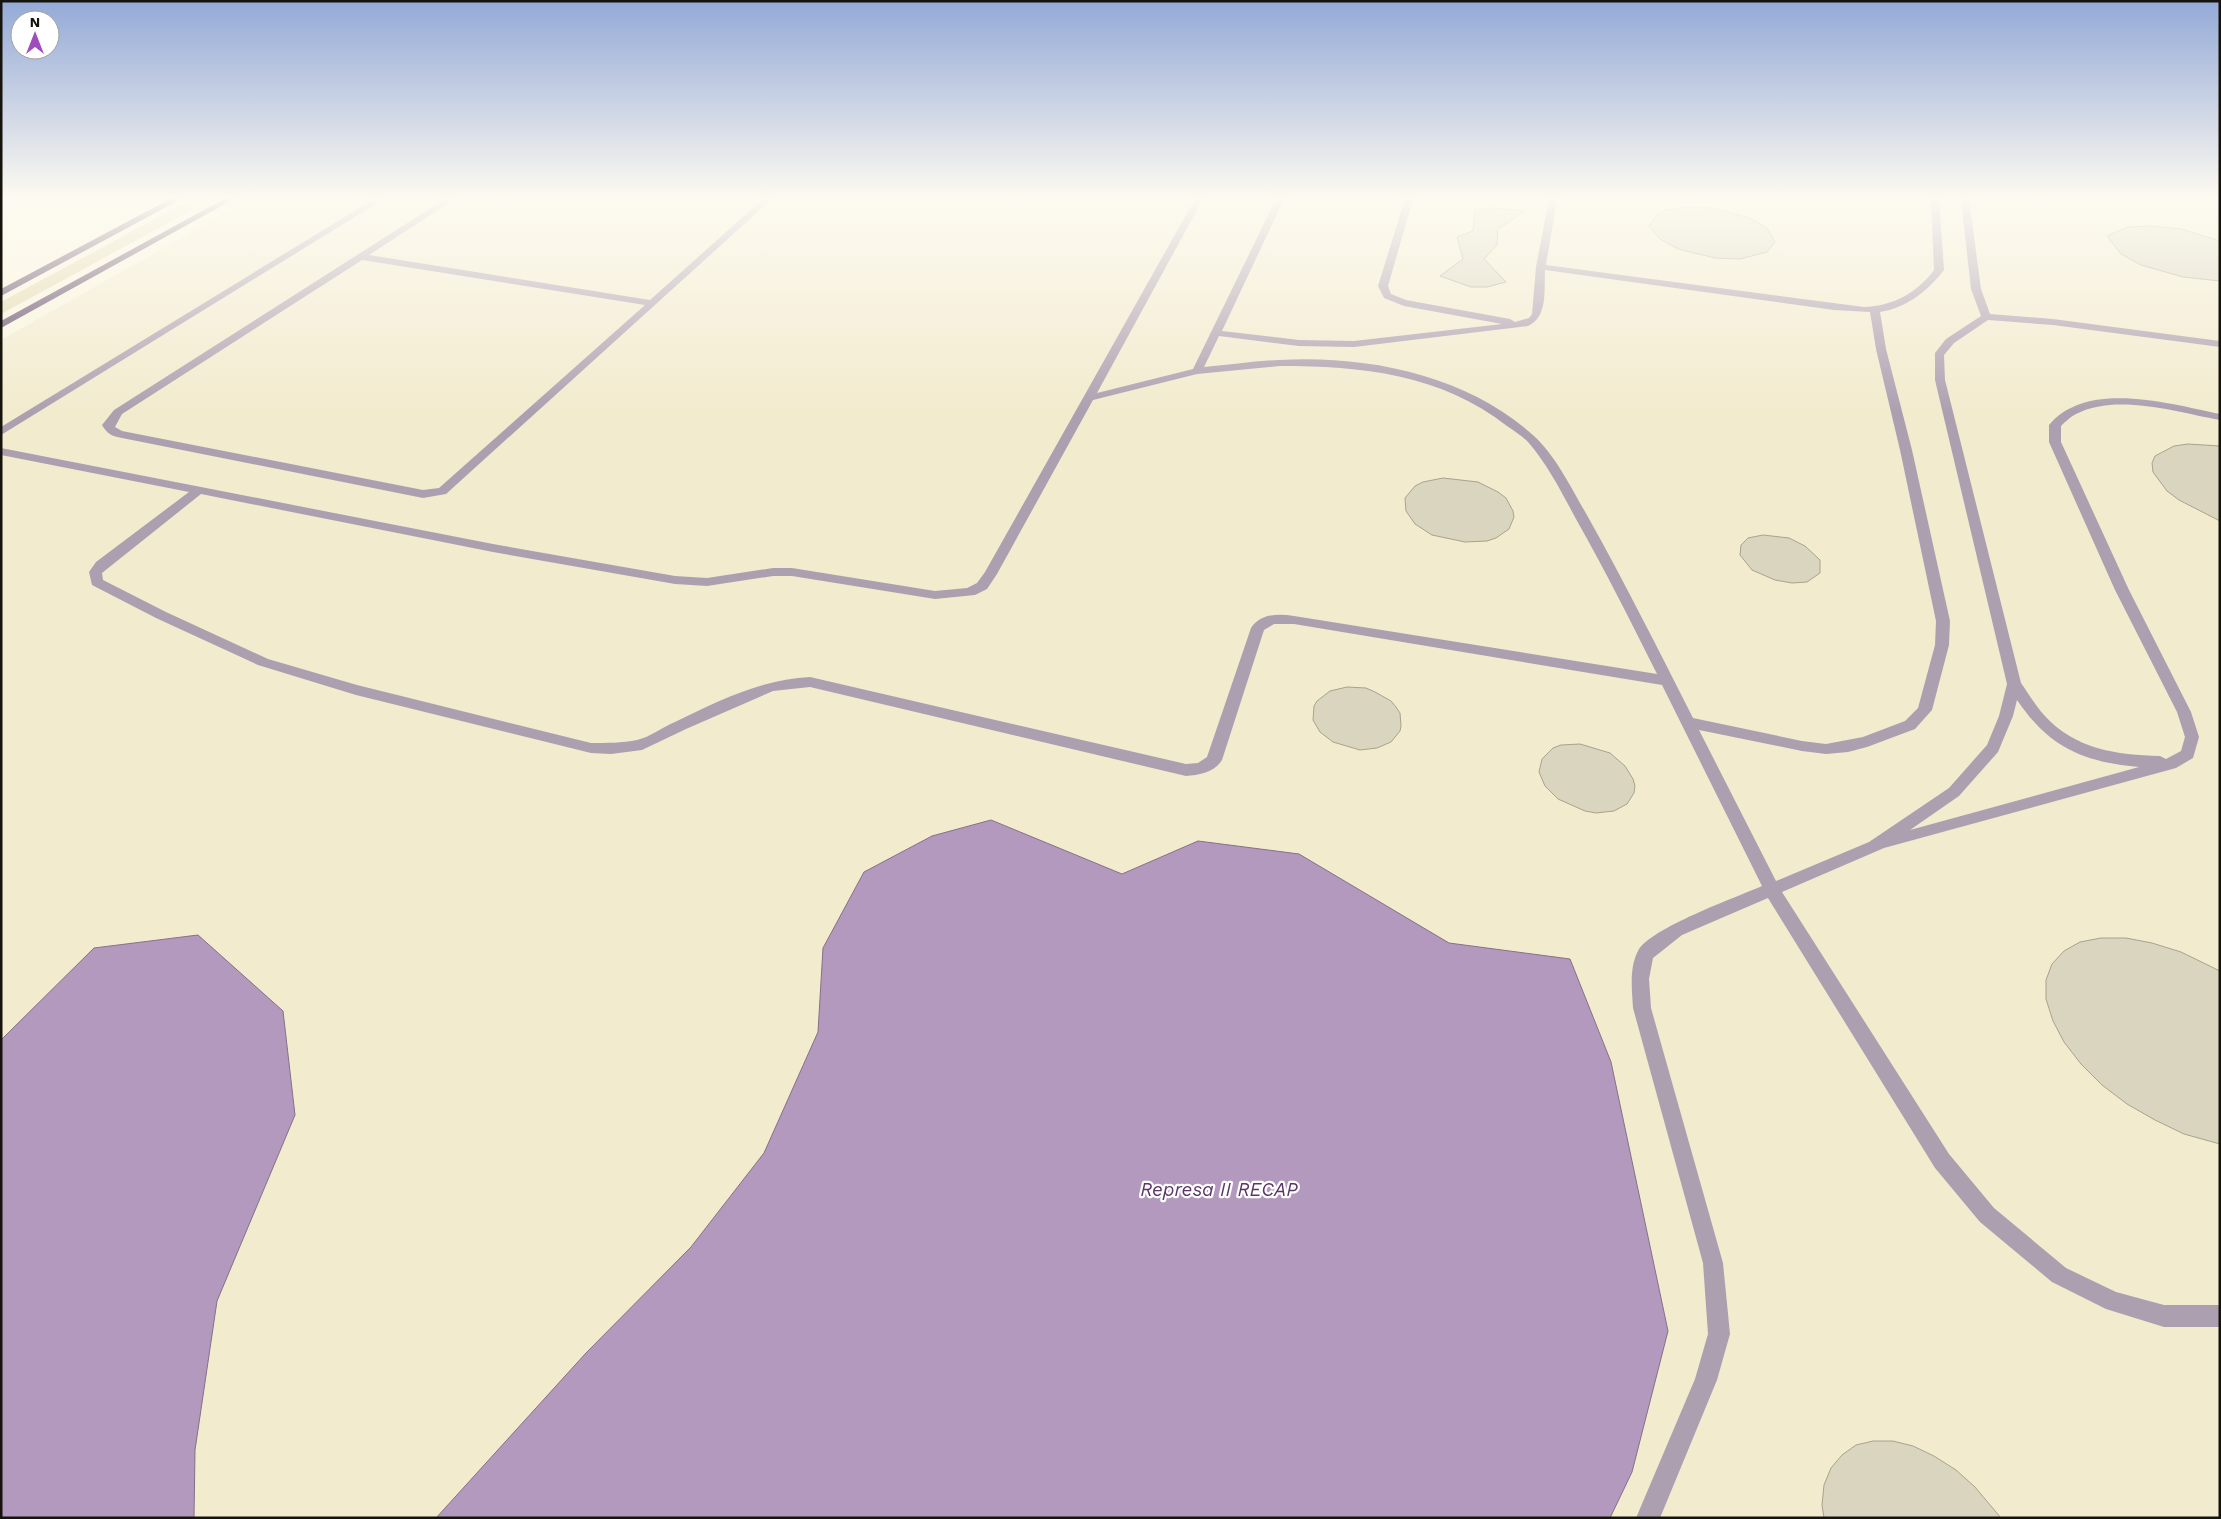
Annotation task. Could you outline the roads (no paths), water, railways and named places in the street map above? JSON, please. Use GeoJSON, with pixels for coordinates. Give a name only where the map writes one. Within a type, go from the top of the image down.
{"type":"FeatureCollection","features":[{"type":"Feature","properties":{"kind":"highway"},"geometry":{"type":"LineString","coordinates":[[1,293],[44,270]]}},
{"type":"Feature","properties":{"kind":"highway"},"geometry":{"type":"LineString","coordinates":[[1,325],[101,270]]}},
{"type":"Feature","properties":{"kind":"lane"},"geometry":{"type":"LineString","coordinates":[[1,432],[265,270]]}},
{"type":"Feature","properties":{"kind":"lane"},"geometry":{"type":"LineString","coordinates":[[341,270],[118,412],[108,425],[110,430],[116,434],[424,494],[433,494],[451,485],[689,270]]}},
{"type":"Feature","properties":{"kind":"lane"},"geometry":{"type":"LineString","coordinates":[[443,270],[652,303]]}},
{"type":"Feature","properties":{"kind":"lane"},"geometry":{"type":"LineString","coordinates":[[1,451],[493,548],[675,580],[707,582],[773,572],[792,572],[935,595],[954,595],[970,592],[982,586],[991,574],[1160,270]]}},
{"type":"Feature","properties":{"kind":"lane"},"geometry":{"type":"LineString","coordinates":[[1197,371],[1246,270]]}},
{"type":"Feature","properties":{"kind":"lane"},"geometry":{"type":"LineString","coordinates":[[1388,270],[1383,286],[1384,294],[1389,298],[1404,303],[1524,324]]}},
{"type":"Feature","properties":{"kind":"lane"},"geometry":{"type":"LineString","coordinates":[[1216,334],[1331,345],[1410,338],[1524,324],[1533,320],[1537,314],[1541,270]]}},
{"type":"Feature","properties":{"kind":"lane"},"geometry":{"type":"LineString","coordinates":[[1567,270],[1822,304],[1874,309],[1888,307],[1917,292],[1934,278],[1939,270]]}},
{"type":"Feature","properties":{"kind":"lane"},"geometry":{"type":"LineString","coordinates":[[1974,270],[1976,289],[1986,317]]}},
{"type":"Feature","properties":{"kind":"lane"},"geometry":{"type":"LineString","coordinates":[[1688,722],[1802,746],[1826,749],[1848,747],[1867,742],[1910,725],[1925,710],[1942,645],[1943,621],[1906,450],[1881,349],[1874,309]]}},
{"type":"Feature","properties":{"kind":"lane"},"geometry":{"type":"LineString","coordinates":[[2176,762],[2129,762],[2093,754],[2063,740],[2040,720],[2014,684],[1940,380],[1939,355],[1950,341],[1986,317],[2053,322],[2220,344]]}},
{"type":"Feature","properties":{"kind":"lane"},"geometry":{"type":"LineString","coordinates":[[1089,398],[1197,371],[1280,363],[1325,363],[1371,367],[1412,376],[1454,390],[1495,411],[1531,439],[1556,472],[1617,580],[1772,890],[1942,1161],[1987,1215],[2059,1275],[2113,1302],[2164,1316],[2220,1316]]}},
{"type":"Feature","properties":{"kind":"lane"},"geometry":{"type":"LineString","coordinates":[[1648,1518],[1706,1380],[1719,1334],[1713,1263],[1642,1008],[1640,979],[1645,954],[1676,930],[1875,846],[2176,762],[2188,754],[2192,737],[2184,712],[2122,590],[2055,442],[2055,425],[2063,416],[2078,407],[2096,402],[2121,402],[2158,406],[2220,417]]}},
{"type":"Feature","properties":{"kind":"lane"},"geometry":{"type":"LineString","coordinates":[[200,489],[101,565],[95,572],[97,582],[263,662],[356,690],[590,748],[611,749],[642,744],[681,725],[770,688],[810,682],[1186,770],[1198,770],[1207,767],[1214,760],[1258,628],[1265,621],[1272,618],[1668,681]]}},
{"type":"Feature","properties":{"kind":"lane"},"geometry":{"type":"LineString","coordinates":[[1875,846],[1954,792],[1993,748],[2006,716],[2014,684]]}},
{"type":"Feature","properties":{"kind":"water","name":"Represa II RECAP"},"geometry":{"type":"Polygon","coordinates":[[[991,820],[1122,874],[1198,841],[1299,854],[1449,943],[1570,959],[1611,1062],[1668,1331],[1632,1472],[1610,1518],[436,1518],[586,1353],[691,1247],[764,1153],[818,1032],[823,948],[864,872],[932,836],[991,820]]]}},
{"type":"Feature","properties":{"kind":"water"},"geometry":{"type":"Polygon","coordinates":[[[198,935],[283,1011],[295,1115],[217,1301],[195,1450],[194,1518],[1,1518],[1,1040],[94,948],[198,935]]]}}]}
